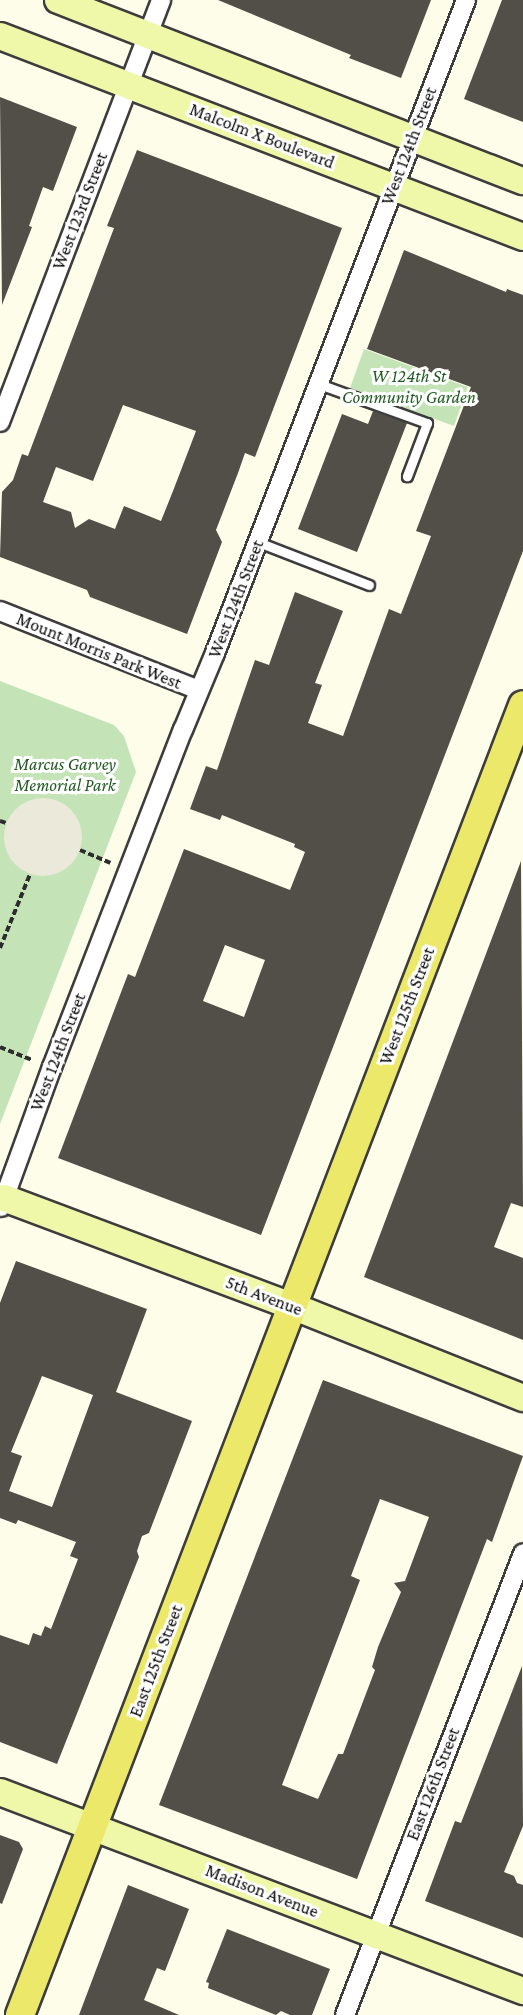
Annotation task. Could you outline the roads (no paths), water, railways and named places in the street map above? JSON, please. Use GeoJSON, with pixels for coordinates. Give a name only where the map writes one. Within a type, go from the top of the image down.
{"type":"FeatureCollection","features":[{"type":"Feature","properties":{"kind":"main road"},"geometry":{"type":"LineString","coordinates":[[58,0],[412,139],[523,180]]}},
{"type":"Feature","properties":{"kind":"main road","name":"Malcolm X Boulevard"},"geometry":{"type":"LineString","coordinates":[[0,36],[523,237]]}},
{"type":"Feature","properties":{"kind":"main road","name":"West 125th Street"},"geometry":{"type":"LineString","coordinates":[[291,1306],[523,705]]}},
{"type":"Feature","properties":{"kind":"main road","name":"5th Avenue"},"geometry":{"type":"LineString","coordinates":[[2,1204],[291,1306],[523,1398]]}},
{"type":"Feature","properties":{"kind":"main road","name":"East 125th Street"},"geometry":{"type":"LineString","coordinates":[[20,2015],[291,1306]]}},
{"type":"Feature","properties":{"kind":"main road","name":"Madison Avenue"},"geometry":{"type":"LineString","coordinates":[[0,1792],[523,1991]]}},
{"type":"Feature","properties":{"kind":"street","name":"West 123rd Street"},"geometry":{"type":"LineString","coordinates":[[0,422],[161,0]]}},
{"type":"Feature","properties":{"kind":"street","name":"West 124th Street"},"geometry":{"type":"LineString","coordinates":[[2,1204],[52,1067],[258,542],[466,0]]}},
{"type":"Feature","properties":{"kind":"street","name":"Mount Morris Park West"},"geometry":{"type":"LineString","coordinates":[[0,611],[199,690]]}},
{"type":"Feature","properties":{"kind":"street","name":"East 126th Street"},"geometry":{"type":"LineString","coordinates":[[345,2015],[523,1553]]}},
{"type":"Feature","properties":{"kind":"lane"},"geometry":{"type":"LineString","coordinates":[[318,384],[427,423],[407,476]]}},
{"type":"Feature","properties":{"kind":"lane"},"geometry":{"type":"LineString","coordinates":[[258,542],[369,585]]}},
{"type":"Feature","properties":{"kind":"park label","name":"W 124th St Community Garden"},"geometry":{"type":"Point","coordinates":[409,388]}},
{"type":"Feature","properties":{"kind":"park label","name":"Marcus Garvey Memorial Park"},"geometry":{"type":"Point","coordinates":[65,775]}}]}
